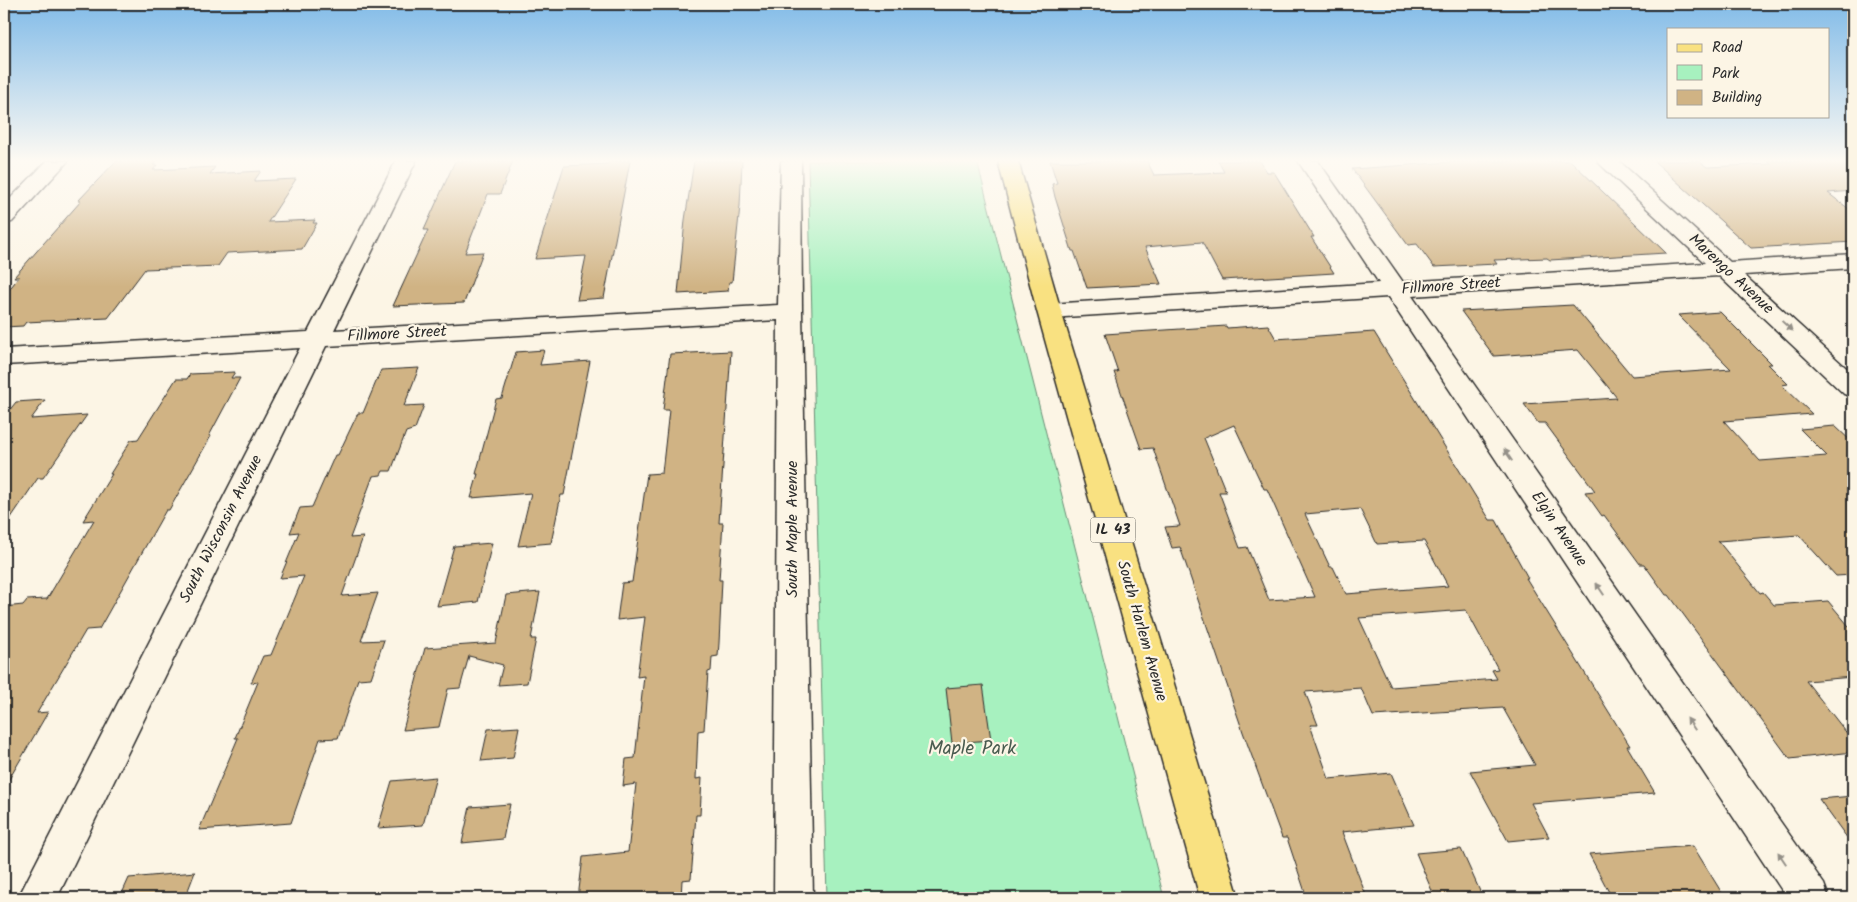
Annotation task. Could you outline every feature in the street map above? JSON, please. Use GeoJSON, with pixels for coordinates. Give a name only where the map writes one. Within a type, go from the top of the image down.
{"type":"FeatureCollection","features":[{"type":"Feature","properties":{"kind":"main road","name":"South Harlem Avenue"},"geometry":{"type":"LineString","coordinates":[[1020,203],[1049,311],[1220,898]]}},
{"type":"Feature","properties":{"kind":"street"},"geometry":{"type":"LineString","coordinates":[[4,217],[17,203]]}},
{"type":"Feature","properties":{"kind":"street","name":"South Wisconsin Avenue"},"geometry":{"type":"LineString","coordinates":[[37,898],[384,203]]}},
{"type":"Feature","properties":{"kind":"street","name":"South Maple Avenue"},"geometry":{"type":"LineString","coordinates":[[791,203],[794,898]]}},
{"type":"Feature","properties":{"kind":"street","name":"Elgin Avenue"},"geometry":{"type":"LineString","coordinates":[[1337,203],[1810,898]]}},
{"type":"Feature","properties":{"kind":"street","name":"Marengo Avenue"},"geometry":{"type":"LineString","coordinates":[[1655,203],[1853,388]]}},
{"type":"Feature","properties":{"kind":"street","name":"Fillmore Street"},"geometry":{"type":"LineString","coordinates":[[1049,311],[1853,262]]}},
{"type":"Feature","properties":{"kind":"street","name":"Fillmore Street"},"geometry":{"type":"LineString","coordinates":[[4,357],[790,312]]}},
{"type":"Feature","properties":{"kind":"green space","name":"Maple Park"},"geometry":{"type":"Polygon","coordinates":[[[809,203],[988,203],[1164,898],[827,898],[809,203]]]}},
{"type":"Feature","properties":{"kind":"building"},"geometry":{"type":"Polygon","coordinates":[[[79,203],[280,203],[268,222],[315,220],[313,223],[317,223],[302,249],[227,253],[218,266],[145,269],[108,318],[26,322],[23,326],[4,327],[4,296],[19,277],[14,277],[79,203]]]}},
{"type":"Feature","properties":{"kind":"building"},"geometry":{"type":"Polygon","coordinates":[[[436,203],[484,203],[465,253],[483,252],[464,303],[393,306],[428,230],[424,230],[436,203]]]}},
{"type":"Feature","properties":{"kind":"building"},"geometry":{"type":"Polygon","coordinates":[[[552,203],[622,203],[604,298],[577,300],[586,256],[535,259],[552,203]]]}},
{"type":"Feature","properties":{"kind":"building"},"geometry":{"type":"Polygon","coordinates":[[[688,203],[740,203],[732,282],[729,282],[728,291],[678,294],[688,203]]]}},
{"type":"Feature","properties":{"kind":"building"},"geometry":{"type":"Polygon","coordinates":[[[1057,203],[1293,203],[1314,237],[1311,237],[1334,273],[1222,280],[1202,242],[1145,247],[1161,284],[1087,288],[1074,251],[1072,251],[1057,203]]]}},
{"type":"Feature","properties":{"kind":"building"},"geometry":{"type":"Polygon","coordinates":[[[1377,203],[1614,203],[1666,253],[1550,260],[1547,258],[1494,260],[1497,264],[1434,267],[1417,244],[1408,245],[1377,203]]]}},
{"type":"Feature","properties":{"kind":"building"},"geometry":{"type":"Polygon","coordinates":[[[1701,203],[1841,203],[1853,212],[1853,242],[1751,248],[1701,203]]]}},
{"type":"Feature","properties":{"kind":"building"},"geometry":{"type":"Polygon","coordinates":[[[1573,305],[1632,376],[1731,369],[1678,315],[1720,312],[1772,364],[1768,364],[1788,384],[1782,385],[1812,414],[1724,421],[1760,461],[1827,456],[1800,429],[1835,426],[1853,443],[1853,575],[1836,576],[1799,535],[1718,541],[1760,593],[1763,592],[1774,605],[1828,601],[1853,631],[1853,677],[1806,681],[1853,741],[1853,752],[1790,759],[1669,595],[1666,595],[1644,564],[1640,564],[1604,515],[1602,516],[1585,492],[1595,491],[1545,423],[1538,423],[1524,404],[1617,398],[1578,350],[1494,356],[1461,311],[1573,305]]]}},
{"type":"Feature","properties":{"kind":"building"},"geometry":{"type":"Polygon","coordinates":[[[1268,325],[1276,339],[1374,332],[1490,520],[1496,520],[1528,578],[1526,578],[1630,746],[1627,746],[1655,793],[1531,803],[1549,837],[1508,841],[1470,771],[1535,765],[1503,708],[1373,716],[1361,688],[1305,692],[1318,725],[1310,725],[1329,779],[1391,773],[1414,825],[1342,832],[1367,898],[1307,898],[1287,838],[1282,838],[1243,732],[1180,547],[1172,548],[1165,527],[1180,526],[1153,448],[1141,449],[1114,372],[1118,372],[1105,334],[1226,326],[1227,328],[1268,325]],[[1234,425],[1204,438],[1226,492],[1219,492],[1240,548],[1247,547],[1269,600],[1315,597],[1267,489],[1264,489],[1234,425]],[[1360,509],[1305,514],[1330,567],[1333,567],[1346,594],[1448,586],[1424,541],[1377,544],[1360,509]],[[1466,610],[1359,618],[1391,687],[1497,679],[1492,670],[1498,669],[1466,610]]]}},
{"type":"Feature","properties":{"kind":"building"},"geometry":{"type":"Polygon","coordinates":[[[544,350],[540,365],[590,361],[564,495],[561,495],[551,543],[518,546],[531,493],[471,498],[496,399],[502,398],[516,352],[544,350]]]}},
{"type":"Feature","properties":{"kind":"building"},"geometry":{"type":"Polygon","coordinates":[[[731,351],[719,523],[723,523],[719,580],[722,580],[719,643],[718,656],[712,657],[711,671],[708,672],[704,730],[698,731],[696,779],[702,778],[700,815],[696,815],[691,879],[682,880],[681,898],[578,898],[583,857],[628,852],[636,784],[623,786],[626,759],[635,758],[644,676],[637,677],[645,617],[617,620],[622,583],[632,582],[647,474],[662,473],[669,410],[663,410],[670,354],[731,351]]]}},
{"type":"Feature","properties":{"kind":"building"},"geometry":{"type":"Polygon","coordinates":[[[419,368],[404,406],[424,405],[415,429],[406,432],[391,471],[383,471],[381,475],[373,476],[350,538],[363,537],[342,596],[378,593],[361,641],[384,640],[371,678],[358,679],[338,738],[320,739],[291,823],[199,830],[238,738],[235,738],[258,682],[251,683],[263,656],[271,655],[304,576],[280,578],[299,532],[290,533],[300,508],[312,507],[335,455],[338,455],[358,413],[363,413],[381,370],[419,368]]]}},
{"type":"Feature","properties":{"kind":"building"},"geometry":{"type":"Polygon","coordinates":[[[235,372],[231,378],[240,378],[209,436],[211,436],[169,510],[166,510],[99,629],[86,630],[37,713],[48,712],[4,788],[4,607],[23,605],[27,600],[47,599],[94,520],[83,521],[112,474],[110,474],[131,440],[138,439],[176,379],[187,379],[190,374],[235,372]]]}},
{"type":"Feature","properties":{"kind":"building"},"geometry":{"type":"Polygon","coordinates":[[[45,400],[31,419],[87,415],[43,478],[38,478],[4,528],[4,417],[16,402],[45,400]]]}},
{"type":"Feature","properties":{"kind":"building"},"geometry":{"type":"Polygon","coordinates":[[[492,543],[478,602],[437,606],[454,546],[492,543]]]}},
{"type":"Feature","properties":{"kind":"building"},"geometry":{"type":"Polygon","coordinates":[[[540,592],[531,639],[536,639],[527,683],[498,685],[503,665],[469,656],[460,688],[448,689],[439,727],[403,730],[425,648],[496,643],[506,595],[540,592]]]}},
{"type":"Feature","properties":{"kind":"building"},"geometry":{"type":"Polygon","coordinates":[[[983,685],[991,740],[952,743],[946,688],[983,685]]]}},
{"type":"Feature","properties":{"kind":"building"},"geometry":{"type":"Polygon","coordinates":[[[519,727],[513,758],[481,761],[488,729],[519,727]]]}},
{"type":"Feature","properties":{"kind":"building"},"geometry":{"type":"Polygon","coordinates":[[[436,777],[423,825],[378,828],[392,781],[436,777]]]}},
{"type":"Feature","properties":{"kind":"building"},"geometry":{"type":"Polygon","coordinates":[[[1853,796],[1853,846],[1819,799],[1853,796]]]}},
{"type":"Feature","properties":{"kind":"building"},"geometry":{"type":"Polygon","coordinates":[[[510,804],[503,839],[462,843],[470,807],[510,804]]]}},
{"type":"Feature","properties":{"kind":"building"},"geometry":{"type":"Polygon","coordinates":[[[1693,846],[1725,898],[1612,898],[1589,854],[1693,846]]]}},
{"type":"Feature","properties":{"kind":"building"},"geometry":{"type":"Polygon","coordinates":[[[1461,849],[1483,898],[1435,898],[1416,853],[1461,849]]]}},
{"type":"Feature","properties":{"kind":"building"},"geometry":{"type":"Polygon","coordinates":[[[195,872],[185,898],[120,898],[129,878],[195,872]]]}}]}
